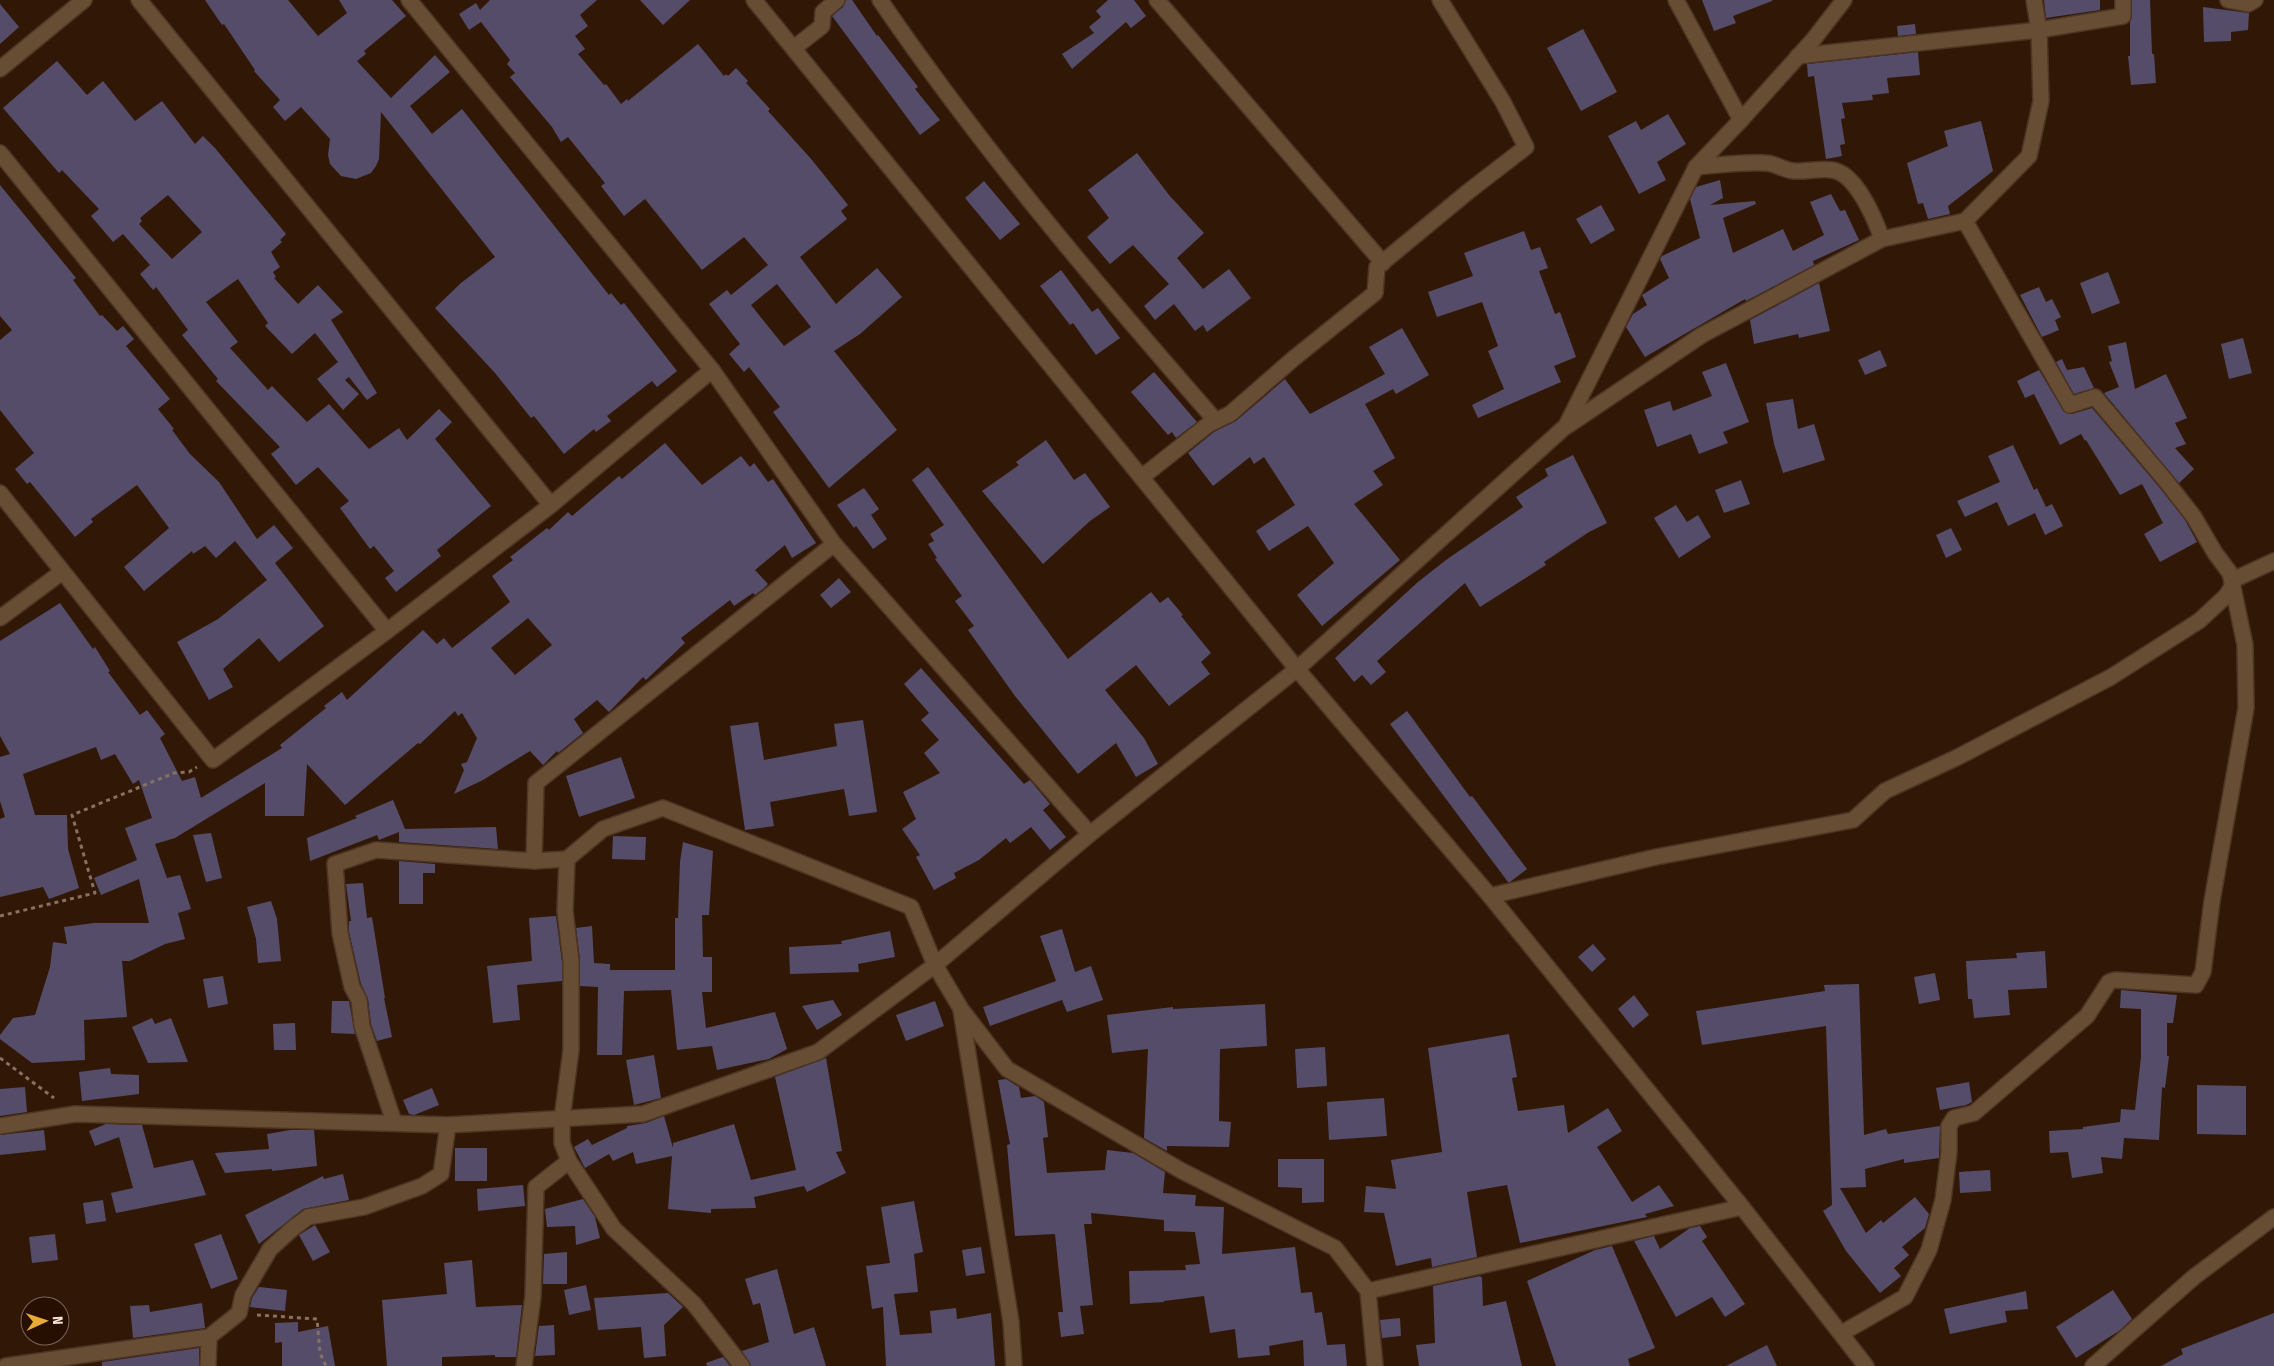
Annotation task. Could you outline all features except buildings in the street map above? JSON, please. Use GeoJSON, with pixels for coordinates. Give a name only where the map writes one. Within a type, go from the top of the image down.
{"type":"FeatureCollection","features":[{"type":"Feature","properties":{"kind":"street"},"geometry":{"type":"LineString","coordinates":[[0,69],[84,0]]}},
{"type":"Feature","properties":{"kind":"street"},"geometry":{"type":"LineString","coordinates":[[139,0],[551,505]]}},
{"type":"Feature","properties":{"kind":"street"},"geometry":{"type":"LineString","coordinates":[[409,0],[712,370],[834,544],[1090,834]]}},
{"type":"Feature","properties":{"kind":"street"},"geometry":{"type":"LineString","coordinates":[[754,0],[1297,668],[1490,896],[1742,1208],[1866,1366]]}},
{"type":"Feature","properties":{"kind":"street"},"geometry":{"type":"LineString","coordinates":[[794,48],[822,26],[823,12],[837,0]]}},
{"type":"Feature","properties":{"kind":"street"},"geometry":{"type":"LineString","coordinates":[[880,0],[923,62],[1022,190],[1137,330],[1216,421]]}},
{"type":"Feature","properties":{"kind":"street"},"geometry":{"type":"LineString","coordinates":[[1157,0],[1383,263]]}},
{"type":"Feature","properties":{"kind":"street"},"geometry":{"type":"LineString","coordinates":[[1142,477],[1216,421],[1230,414],[1293,359],[1374,294],[1377,267],[1526,147],[1502,102],[1440,0]]}},
{"type":"Feature","properties":{"kind":"street"},"geometry":{"type":"LineString","coordinates":[[1676,0],[1741,120]]}},
{"type":"Feature","properties":{"kind":"street"},"geometry":{"type":"LineString","coordinates":[[1566,426],[1696,167],[1798,56],[1844,0]]}},
{"type":"Feature","properties":{"kind":"street"},"geometry":{"type":"LineString","coordinates":[[0,1126],[75,1114],[448,1125],[643,1114],[818,1052],[935,965],[1090,834],[1297,668],[1566,426],[1702,335],[1882,239],[1965,221],[2029,156],[2041,101],[2039,30],[2034,0]]}},
{"type":"Feature","properties":{"kind":"street"},"geometry":{"type":"LineString","coordinates":[[1798,56],[2039,30],[2123,16],[2123,0]]}},
{"type":"Feature","properties":{"kind":"street"},"geometry":{"type":"LineString","coordinates":[[2228,0],[2248,4],[2255,0]]}},
{"type":"Feature","properties":{"kind":"street"},"geometry":{"type":"LineString","coordinates":[[0,153],[387,631]]}},
{"type":"Feature","properties":{"kind":"street"},"geometry":{"type":"LineString","coordinates":[[1696,167],[1766,162],[1796,171],[1815,168],[1835,170],[1847,178],[1859,192],[1875,220],[1882,239]]}},
{"type":"Feature","properties":{"kind":"street"},"geometry":{"type":"LineString","coordinates":[[1842,1333],[1905,1297],[1928,1250],[1943,1200],[1949,1152],[1949,1126],[1954,1118],[1974,1113],[2087,1016],[2109,982],[2115,980],[2196,985],[2203,972],[2212,901],[2246,708],[2245,645],[2233,582],[2194,517],[2095,397],[2070,405],[1965,221]]}},
{"type":"Feature","properties":{"kind":"street"},"geometry":{"type":"LineString","coordinates":[[0,494],[213,760],[387,631],[551,505],[712,370]]}},
{"type":"Feature","properties":{"kind":"street"},"geometry":{"type":"LineString","coordinates":[[534,861],[536,783],[834,544]]}},
{"type":"Feature","properties":{"kind":"street"},"geometry":{"type":"LineString","coordinates":[[1490,896],[1656,857],[1852,820],[1884,791],[1958,757],[2111,677],[2199,621],[2226,596],[2233,582],[2274,561]]}},
{"type":"Feature","properties":{"kind":"street"},"geometry":{"type":"LineString","coordinates":[[0,618],[62,572]]}},
{"type":"Feature","properties":{"kind":"street"},"geometry":{"type":"LineString","coordinates":[[394,1122],[362,1026],[359,1000],[352,987],[340,933],[334,864],[376,850],[534,861],[567,858],[603,829],[663,808],[911,907],[935,965],[960,1009],[1007,1069],[1182,1171],[1335,1248],[1368,1291],[1375,1366]]}},
{"type":"Feature","properties":{"kind":"street"},"geometry":{"type":"LineString","coordinates":[[567,858],[564,911],[572,961],[571,1050],[562,1119],[562,1143],[569,1161],[614,1229],[694,1304],[742,1366]]}},
{"type":"Feature","properties":{"kind":"street"},"geometry":{"type":"LineString","coordinates":[[960,1009],[1011,1322],[1014,1366]]}},
{"type":"Feature","properties":{"kind":"street"},"geometry":{"type":"LineString","coordinates":[[6,1366],[209,1337],[239,1313],[243,1295],[270,1249],[308,1216],[364,1207],[422,1186],[441,1174],[448,1125]]}},
{"type":"Feature","properties":{"kind":"street"},"geometry":{"type":"LineString","coordinates":[[524,1366],[533,1296],[536,1187],[569,1161]]}},
{"type":"Feature","properties":{"kind":"street"},"geometry":{"type":"LineString","coordinates":[[1368,1291],[1742,1208]]}},
{"type":"Feature","properties":{"kind":"street"},"geometry":{"type":"LineString","coordinates":[[2094,1366],[2194,1277],[2274,1217]]}},
{"type":"Feature","properties":{"kind":"street"},"geometry":{"type":"LineString","coordinates":[[208,1366],[209,1337]]}},
{"type":"Feature","properties":{"kind":"path"},"geometry":{"type":"LineString","coordinates":[[0,916],[95,893],[72,814],[174,773],[189,772],[213,760]]}},
{"type":"Feature","properties":{"kind":"path"},"geometry":{"type":"LineString","coordinates":[[0,1058],[75,1114]]}},
{"type":"Feature","properties":{"kind":"path"},"geometry":{"type":"LineString","coordinates":[[239,1313],[317,1319],[320,1353],[326,1366]]}}]}
